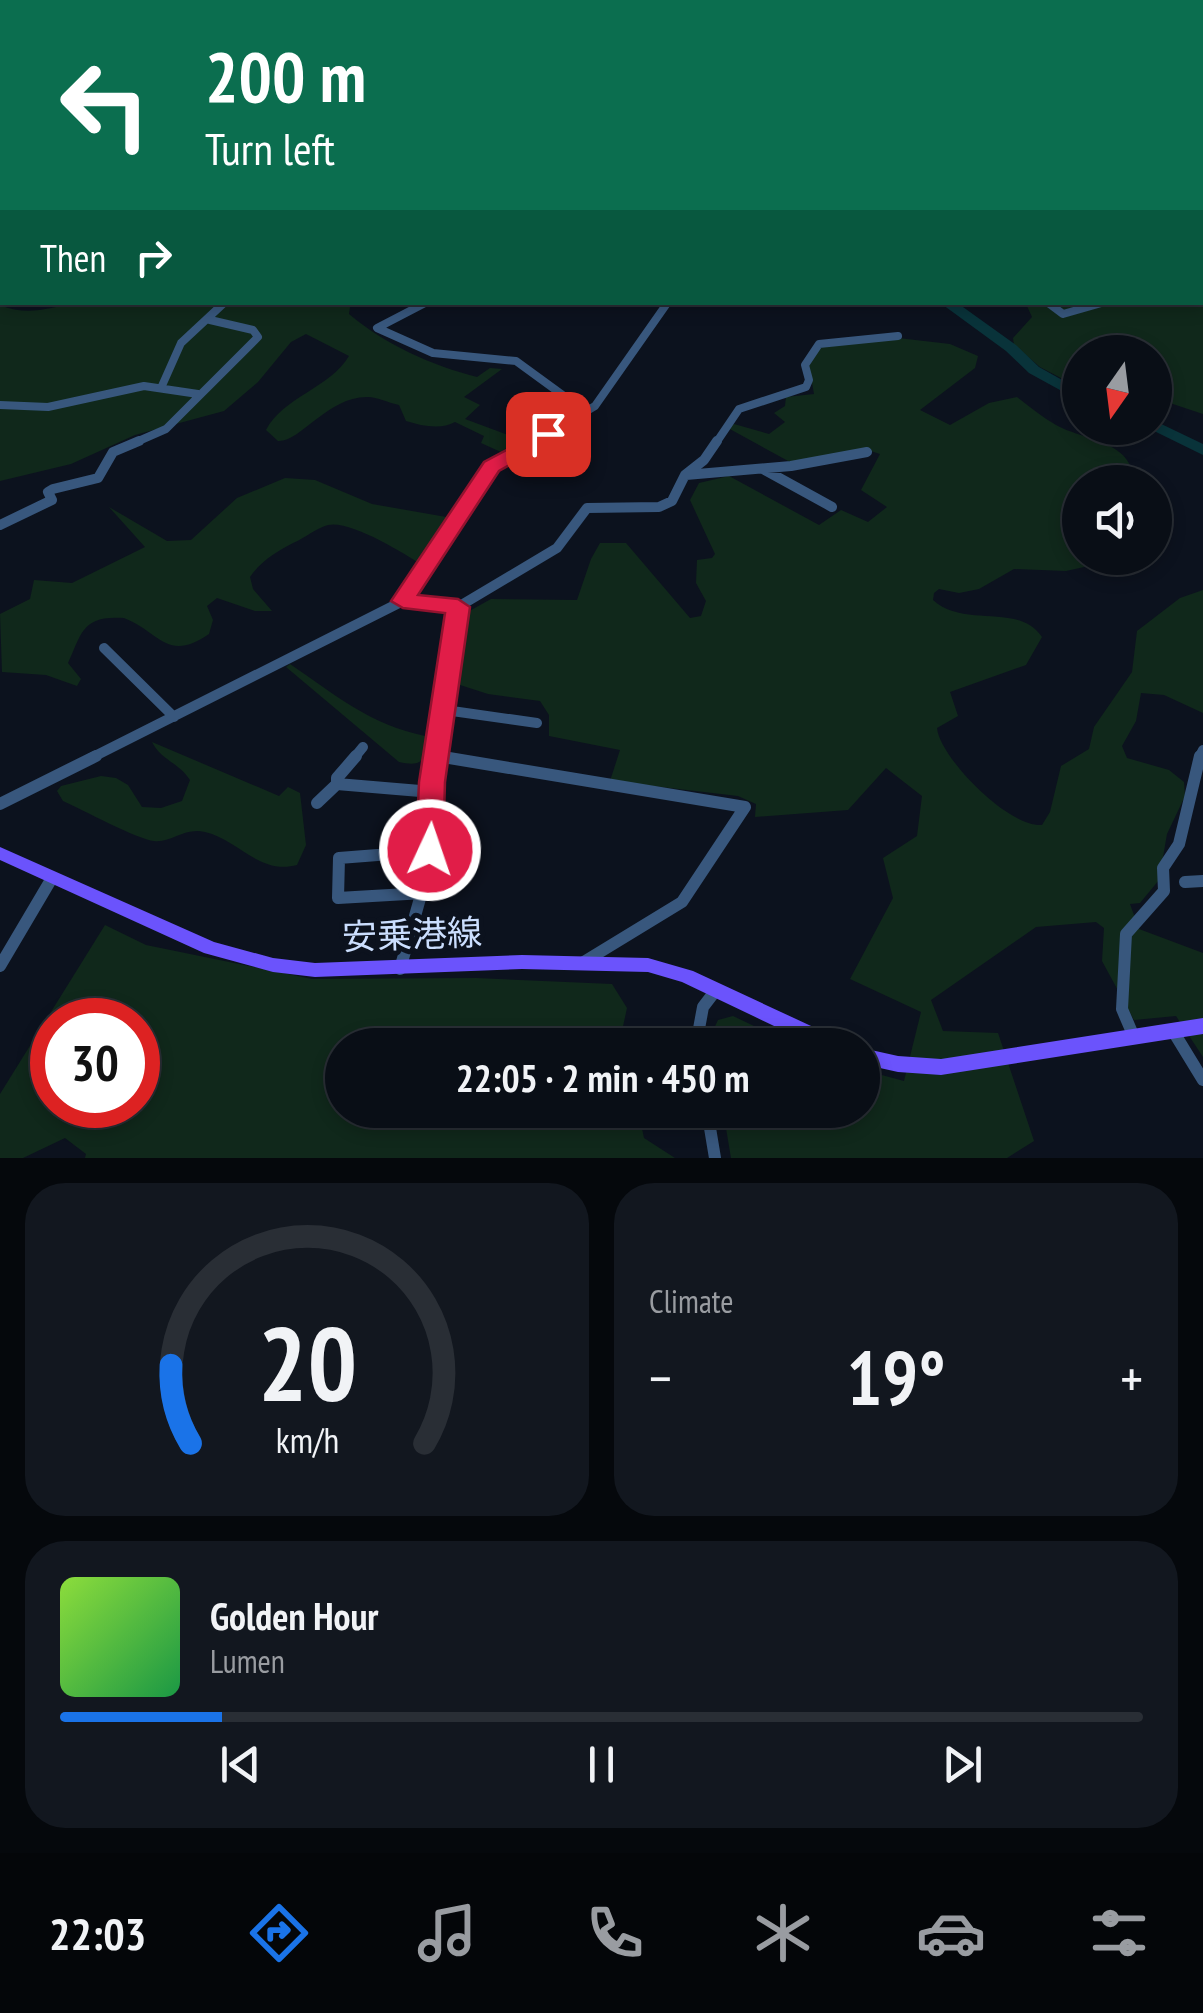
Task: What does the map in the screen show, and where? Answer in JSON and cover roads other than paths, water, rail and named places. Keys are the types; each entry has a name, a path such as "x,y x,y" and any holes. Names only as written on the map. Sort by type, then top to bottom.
{"main road":[{"name":"安乗港線","path":"0,853 210,948 273,965 314,970 522,962 648,965 687,976 796,1028"},
{"path":"880,1060 941,1066 1203,1026"}],"street":[{"path":"161,388 174,352 222,305"},
{"path":"421,305 377,328 433,353 516,361 564,396 565,404 559,412 526,438 518,450"},
{"path":"0,804 403,601 486,474 518,450 595,406 666,305"},
{"path":"1051,305 1064,314 1095,305"},
{"path":"0,525 45,506 52,500 48,492 52,489 98,478 113,452 158,435 259,333 210,320"},
{"path":"403,601 458,607 557,548 587,508 660,506 672,502 685,475 704,460 739,408 806,387 806,365 819,344 898,336"},
{"path":"0,404 48,407 130,387 198,394"},
{"path":"685,475 868,452"},
{"path":"762,468 832,507"},
{"path":"400,969 424,894 432,792 458,607"},
{"path":"104,648 174,717"},
{"path":"444,710 537,723"},
{"path":"317,804 337,784 337,778 363,747"},
{"path":"1134,1037 1122,1008 1126,934 1164,891 1163,868 1179,844 1203,750"},
{"path":"437,756 733,802 745,808 682,902 581,964"},
{"path":"337,784 432,792"},
{"path":"424,894 338,898 339,858 430,850"},
{"path":"0,966 52,878"},
{"path":"1185,882 1203,881"},
{"path":"699,1028 703,1006 716,990"},
{"path":"1173,1031 1203,1080"},
{"path":"710,1128 716,1158"}],"waterway":[{"path":"950,305 1011,348 1034,370 1062,386"},
{"path":"1172,434 1203,450"}]}
